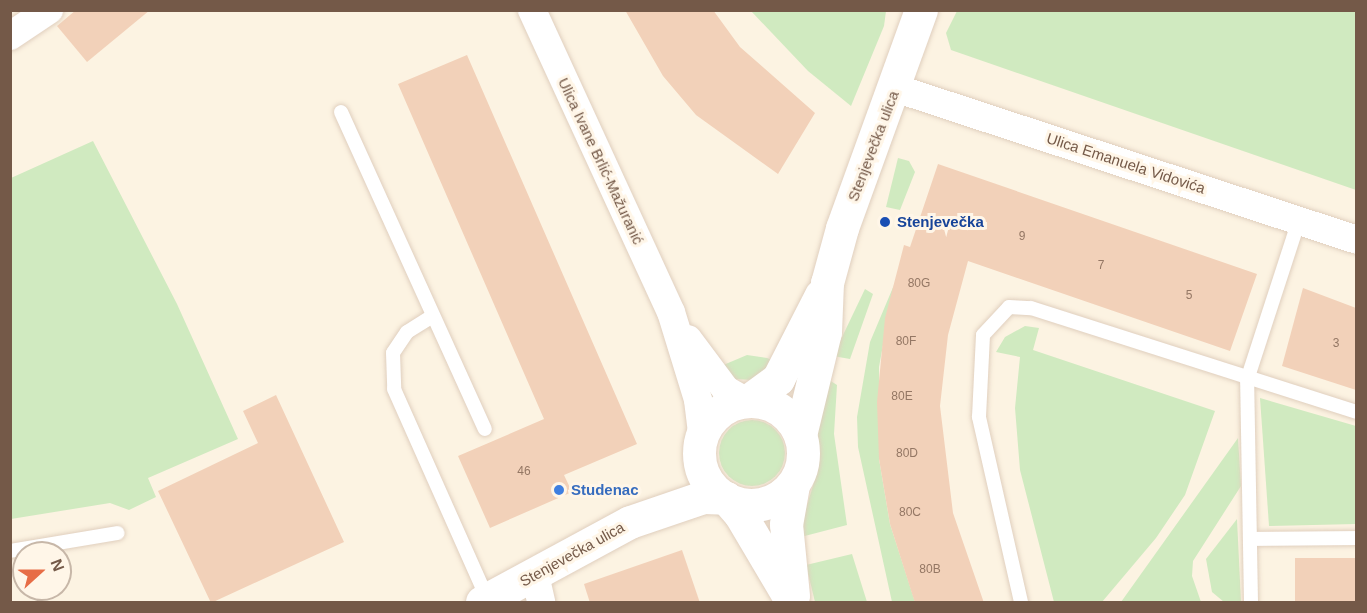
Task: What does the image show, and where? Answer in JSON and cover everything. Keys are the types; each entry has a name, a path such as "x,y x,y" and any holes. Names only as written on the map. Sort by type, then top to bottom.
{"street":[{"path":"10,36 49,10"},
{"name":"Ulica Ivane Brlić-Mažuranić","path":"532,10 671,312 702,362 726,390 748,401"},
{"name":"Stenjevečka ulica","path":"748,401 778,379 827,283 842,228 895,88 921,10"},
{"name":"Ulica Emanuela Vidovića","path":"895,88 1356,240"},
{"name":"Stenjevečka ulica","path":"800,435 825,332 827,283"},
{"name":"Ulica Ivane Brlić-Mažuranić","path":"671,312 698,400 700,442"},
{"path":"748,401 778,408 800,435 804,452 793,485 786,524 793,603 740,514 706,480 700,442 721,410 748,401"},
{"name":"Stenjevečka ulica","path":"485,601 538,589 630,522 680,479 700,442"},
{"path":"726,498 748,505 765,503 793,485"},
{"name":"Stenjevečka ulica","path":"630,522 703,496 726,498"}],"lane":[{"path":"341,112 431,317 485,429"},
{"path":"1251,603 1247,380 1299,220"},
{"path":"1021,603 979,417 983,335 996,315 1009,307 1031,308 1247,380 1356,412"},
{"path":"431,317 407,332 393,353 394,388 485,601"},
{"path":"10,551 117,533"},
{"path":"1250,540 1356,538"}],"green space":[{"path":"751,11 886,11 884,26 851,106 808,71"},
{"path":"957,11 1356,11 1356,190 951,50 946,33"},
{"path":"93,141 177,304 238,439 148,478 156,497 129,510 110,503 11,519 11,178"},
{"path":"898,158 909,161 915,172 900,210 886,207"},
{"path":"894,285 879,367 879,459 890,524 915,602 892,602 858,447 857,417 870,342"},
{"path":"865,289 873,294 850,359 833,356"},
{"path":"1025,326 1039,328 1033,350 1215,411 1185,495 1156,538 1102,602 1054,602 1020,470 1015,408 1020,357 996,352 1005,337"},
{"path":"747,355 778,362 752,380 735,379 721,366"},
{"path":"826,378 837,385 834,434 847,525 797,538 819,466 815,428"},
{"path":"1260,398 1356,426 1356,524 1269,526"},
{"path":"752,420 764,423 775,430 782,441 785,453 782,465 775,476 764,483 752,486 740,483 729,476 722,465 719,453 722,441 729,430 740,423"},
{"path":"1238,438 1241,486 1193,561 1192,576 1201,602 1121,602"},
{"path":"1237,519 1241,602 1224,602 1212,592 1206,559"},
{"path":"852,554 867,602 815,602 806,565"}],"building":[{"path":"76,10 150,10 87,62 57,26"},
{"path":"625,10 713,10 740,47 815,113 778,174 696,115 663,76"},
{"path":"467,55 637,444 564,475 572,492 490,528 458,456 544,419 398,84"},
{"path":"938,164 1257,274 1230,351 968,261 948,335 940,406 953,513 984,603 915,603 890,524 879,459 877,402 885,318 904,245 910,247"},
{"path":"1303,288 1356,308 1356,390 1282,366"},
{"path":"276,395 344,542 211,603 158,491 258,443 243,411"},
{"path":"682,550 700,603 590,603 584,584"},
{"path":"1295,558 1356,558 1356,602 1295,602"}],"place":[{"name":"Stenjevečka","path":"885,222"},
{"name":"Studenac","path":"559,490"}]}
